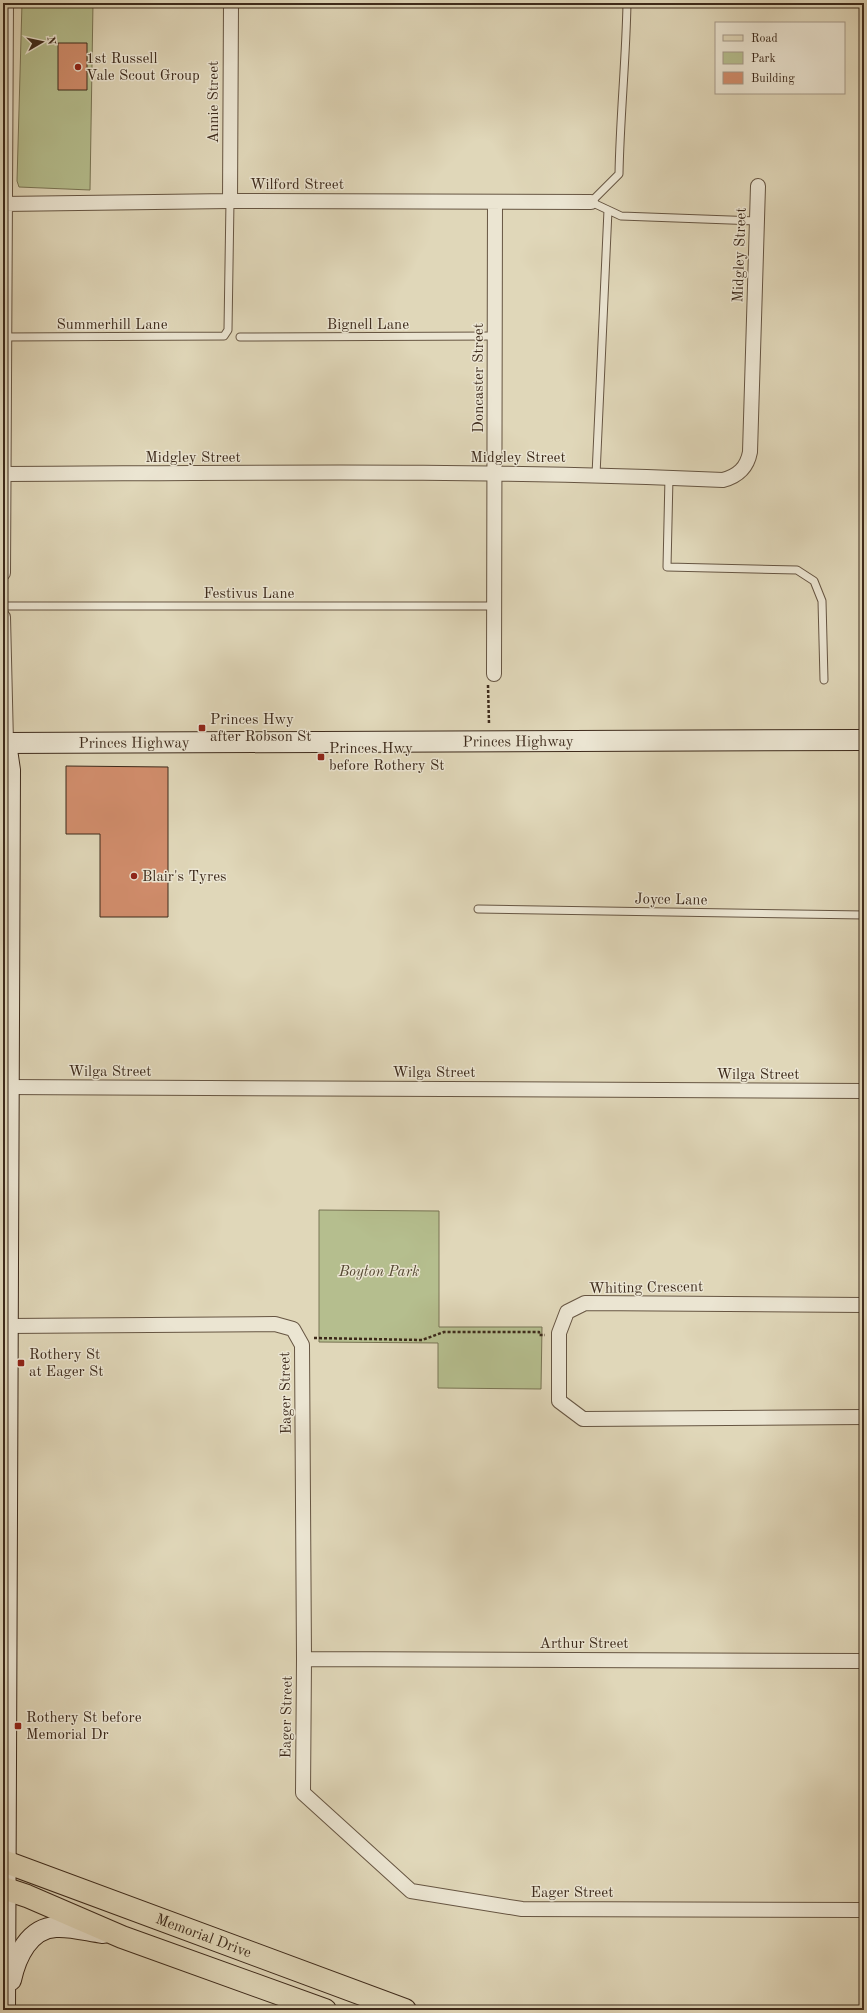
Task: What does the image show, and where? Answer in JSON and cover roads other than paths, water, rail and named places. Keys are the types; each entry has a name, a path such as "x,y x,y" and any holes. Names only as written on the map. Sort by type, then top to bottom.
{"main road":[{"name":"Princes Highway","path":"5,743 864,740"},
{"path":"5,743 10,770 5,1087 7,1326 4,1564 5,2009"},
{"name":"Memorial Drive","path":"4,1862 405,2010"},
{"name":"Memorial Drive","path":"4,1889 27,1896 122,1937 325,2010"},
{"path":"5,2009 19,1953 36,1934 48,1928 62,1927 122,1937"}],"street":[{"path":"3,573 3,204 6,3"},
{"name":"Annie Street","path":"230,201 231,3"},
{"name":"Midgley Street","path":"3,474 596,474 723,480 740,473 749,462 758,186"},
{"name":"Wilford Street","path":"3,204 230,201 495,203 592,202"},
{"name":"Doncaster Street","path":"491,676 494,606 495,203"},
{"path":"3,617 5,743"},
{"name":"Wilga Street","path":"5,1087 864,1091"},
{"name":"Whiting Crescent","path":"864,1305 585,1303 567,1312 559,1335 559,1401 583,1419 864,1417"},
{"name":"Eager Street","path":"7,1326 275,1324 293,1329 302,1345 304,1659 303,1793 411,1891 522,1909 864,1910"},
{"name":"Arthur Street","path":"304,1659 864,1661"}],"lane":[{"path":"627,3 624,90 620,115 619,174 592,202 621,216 757,221"},
{"name":"Summerhill Lane","path":"3,338 221,337 226,334 228,330 230,201"},
{"path":"596,474 608,210"},
{"name":"Bignell Lane","path":"240,338 495,336"},
{"path":"669,478 667,567 797,570 814,581 822,601 824,680"},
{"name":"Festivus Lane","path":"3,606 494,606"},
{"name":"Joyce Lane","path":"478,909 864,915"}],"place":[{"name":"1st Russell Vale Scout Group","path":"78,67"},
{"name":"Princes Hwy after Robson St","path":"202,728"},
{"name":"Princes Hwy before Rothery St","path":"321,757"},
{"name":"Blair's Tyres","path":"134,876"},
{"name":"Rothery St at Eager St","path":"21,1363"},
{"name":"Rothery St before Memorial Dr","path":"18,1726"}],"park label":[{"name":"Boyton Park","path":"379,1271"}]}
